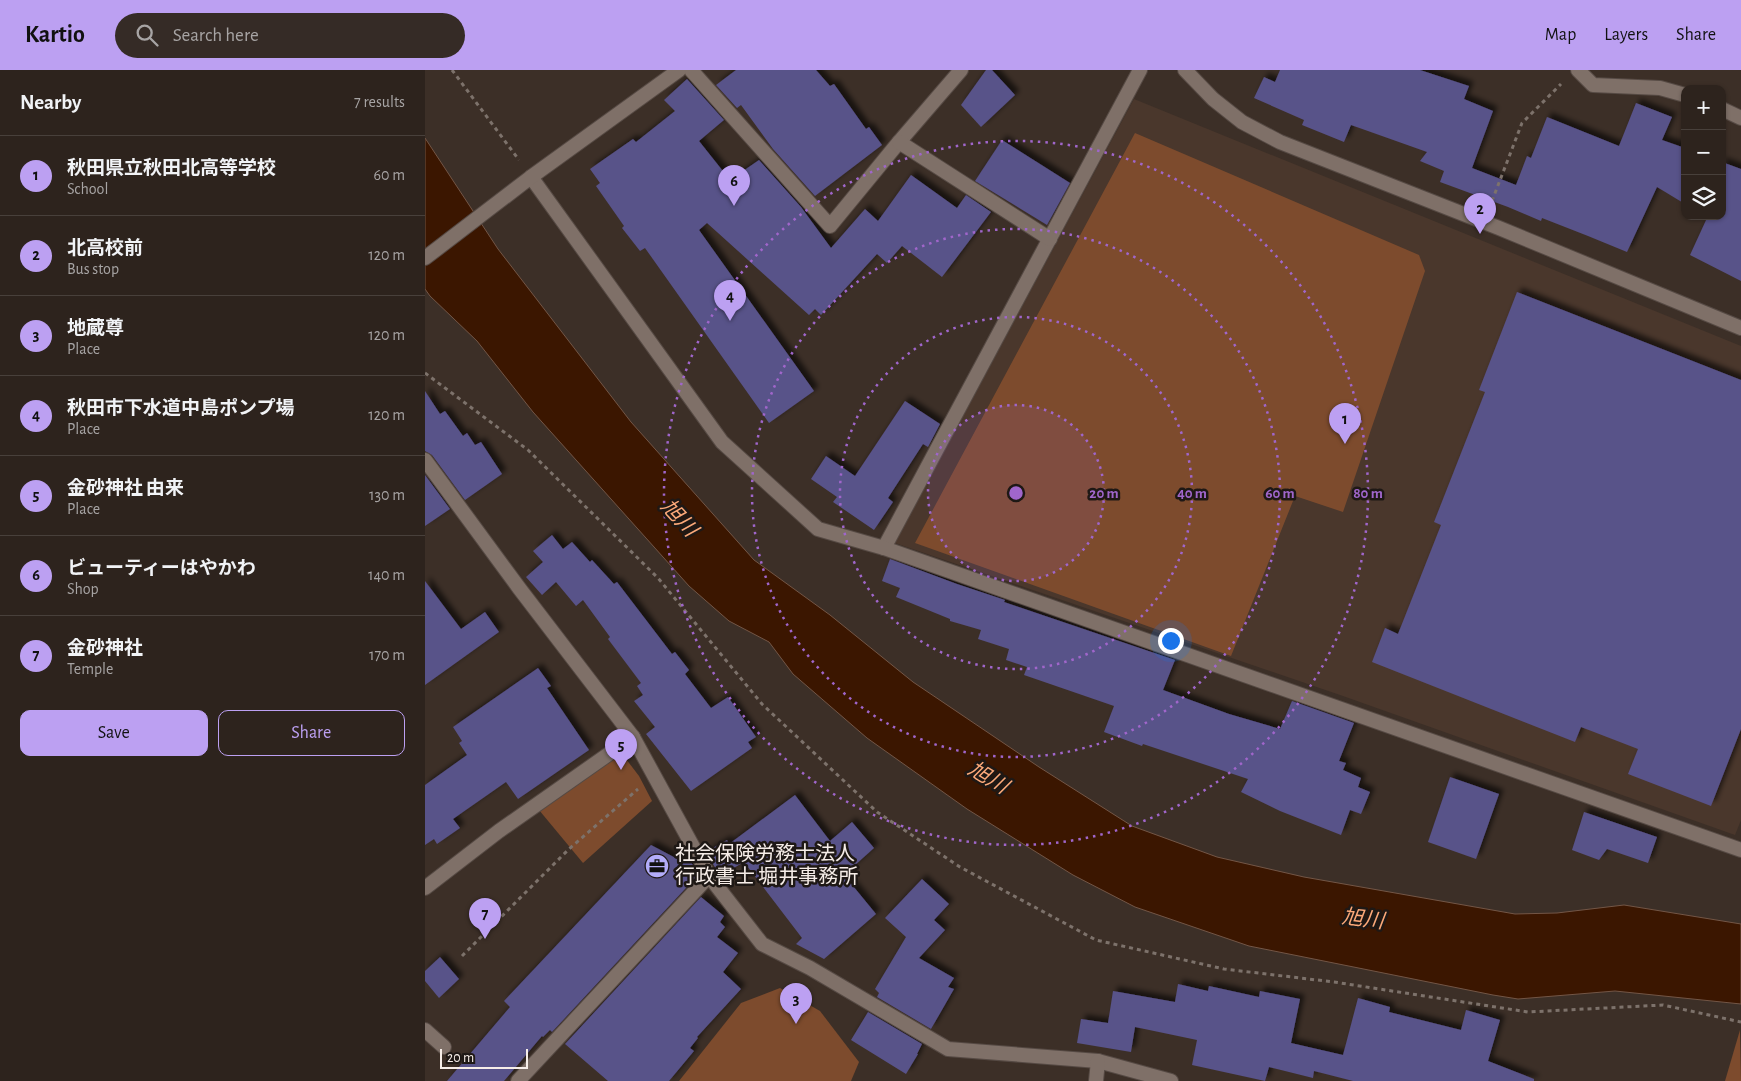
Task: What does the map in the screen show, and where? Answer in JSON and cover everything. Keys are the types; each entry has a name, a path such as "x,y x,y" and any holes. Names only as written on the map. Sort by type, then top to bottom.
{"street":[{"path":"425,258 531,177 679,70"},
{"path":"691,70 830,226 961,70"},
{"path":"884,548 1140,70"},
{"path":"1185,70 1213,99 1242,122 1273,138 1741,328"},
{"path":"1578,70 1593,85 1660,88 1681,94"},
{"path":"1726,111 1741,118"},
{"path":"899,142 1049,239"},
{"path":"531,177 722,442 818,529 884,548 1740,848"},
{"path":"425,460 519,588 633,737 709,876 762,944 810,968 948,1049 1098,1061 1171,1081"},
{"path":"425,888 499,831 633,737"},
{"path":"518,1081 709,876"},
{"path":"425,1030 444,1048"},
{"path":"1096,1081 1098,1061"}],"path":[{"path":"452,70 531,177"},
{"path":"1484,223 1522,123 1563,83"},
{"path":"425,373 528,450 658,578 762,704 877,812 960,867 1096,940 1224,969 1334,982 1528,1012 1663,1005 1741,1022"},
{"path":"462,956 569,849 654,776"}],"shaded area":[{"path":"1134,99 1741,346 1741,820 1735,835 1343,696 895,543"},
{"path":"1135,133 1419,255 1425,271 1343,512 1295,496 1231,656 915,543"},
{"path":"615,756 626,759 639,776 652,801 583,863 539,810"},
{"path":"780,988 820,1011 859,1062 851,1081 679,1081 741,1003"},
{"path":"1740,1030 1741,1081 1725,1081"}],"water":[{"name":"旭川","path":"425,138 498,249 631,422 754,560 830,615 913,682 1039,767 1132,826 1217,857 1304,877 1515,914 1557,913 1624,905 1741,924 1741,1004 1615,991 1518,999 1249,946 1135,907 1073,875 967,809 867,738 793,674 769,642 729,621 689,586 533,412 477,341 430,296 425,289"}],"building":[{"path":"736,70 816,70 830,86 834,84 866,129 869,127 882,145 815,196 773,149 741,105 737,108 716,85"},
{"path":"986,70 992,70 1015,95 981,127 961,105"},
{"path":"1280,70 1420,70 1469,86 1464,99 1493,111 1472,168 1516,185 1527,156 1531,158 1547,117 1619,146 1636,103 1672,117 1662,140 1681,147 1681,202 1657,187 1627,252 1542,218 1541,221 1440,182 1444,171 1420,161 1427,152 1351,125 1344,142 1302,125 1304,120 1254,98 1264,77 1275,82"},
{"path":"687,79 724,120 699,141 730,180 759,160 801,207 831,248 865,209 878,221 911,175 957,208 966,195 991,212 942,277 902,246 887,263 877,254 821,315 815,309 809,315 707,223 699,230 814,391 769,423 645,248 640,251 622,228 624,226 596,186 600,183 590,169 633,139 636,142 675,111 664,100"},
{"path":"1002,140 1070,183 1047,225 975,181"},
{"path":"1726,163 1741,169 1741,281 1690,255 1706,220 1726,220"},
{"path":"1517,292 1741,380 1741,729 1711,806 1628,774 1638,749 1581,727 1575,742 1372,662 1385,628 1398,634 1441,525 1434,522 1485,392 1479,390"},
{"path":"425,391 440,414 445,411 463,436 467,433 475,445 481,442 502,474 465,500 432,455 425,451"},
{"path":"905,401 940,424 928,447 923,444 888,498 893,502 874,530 833,502 837,497 811,479 826,456 855,476"},
{"path":"425,475 450,509 425,526"},
{"path":"552,535 563,549 572,542 614,584 617,582 672,654 675,652 689,670 685,674 711,708 728,697 756,737 748,742 752,748 691,791 646,734 655,727 634,701 643,695 637,686 641,683 608,639 610,637 583,600 576,606 556,582 542,595 526,577 543,562 533,551"},
{"path":"890,559 1005,600 1004,602 1175,660 1163,690 1229,714 1280,729 1292,701 1354,723 1339,761 1346,763 1343,770 1361,778 1358,787 1370,792 1361,814 1350,810 1341,835 1280,811 1241,792 1248,779 1143,744 1142,746 1104,732 1114,706 1024,675 1027,667 1006,660 1009,649 978,639 981,630 950,621 950,619 896,597 900,588 882,581"},
{"path":"425,581 461,629 485,612 499,632 425,685"},
{"path":"538,668 551,686 547,688 589,750 518,799 506,782 453,819 460,828 437,844 434,839 425,845 425,785 467,755 459,743 462,741 453,727"},
{"path":"1450,777 1499,794 1476,859 1428,842"},
{"path":"795,795 830,841 852,822 874,848 844,875 876,914 824,959 796,944 802,938 744,862 720,876 706,852 727,840 729,844"},
{"path":"1584,812 1657,837 1648,863 1607,849 1599,860 1572,850"},
{"path":"651,845 685,863 690,860 698,875 552,1032 550,1030 542,1036 504,1081 447,1081 510,1007 504,1001"},
{"path":"922,879 949,904 934,920 945,930 919,958 954,978 948,987 954,989 931,1029 877,997 879,993 875,989 906,937 885,918"},
{"path":"701,897 724,916 720,922 725,927 717,937 738,953 723,972 741,989 697,1037 690,1048 694,1051 669,1081 608,1081 565,1044"},
{"path":"440,957 459,979 439,998 425,981 425,971"},
{"path":"1178,984 1208,991 1209,986 1259,997 1260,991 1300,999 1291,1043 1343,1055 1358,998 1390,1007 1389,1012 1461,1030 1466,1010 1500,1020 1488,1061 1534,1079 1534,1081 1353,1081 1314,1071 1313,1078 1269,1067 1265,1081 1192,1065 1197,1040 1135,1027 1131,1052 1077,1043 1081,1019 1108,1023 1113,991 1175,1002"},
{"path":"868,1012 922,1044 906,1074 851,1040"}],"place":[{"name":"ビューティーはやかわ","path":"734,206"},
{"name":"北高校前","path":"1480,234"},
{"name":"秋田市下水道中島ポンプ場","path":"730,321"},
{"name":"秋田県立秋田北高等学校","path":"1345,444"},
{"name":"金砂神社 由来","path":"621,770"},
{"name":"社会保険労務士法人 行政書士 堀井事務所","path":"657,866"},
{"name":"金砂神社","path":"485,939"},
{"name":"地蔵尊","path":"796,1024"}]}
